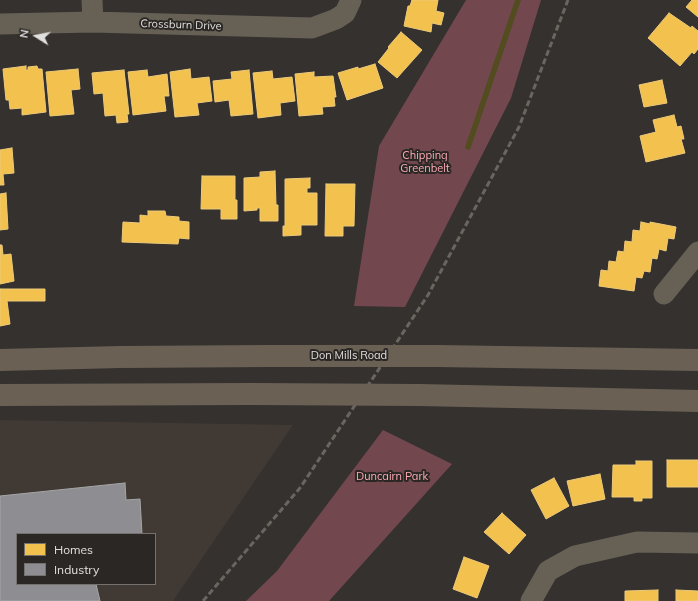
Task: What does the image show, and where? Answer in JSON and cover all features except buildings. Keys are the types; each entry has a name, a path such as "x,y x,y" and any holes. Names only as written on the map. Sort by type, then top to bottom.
{"main road":[{"name":"Don Mills Road","path":"0,360 120,357 437,356 698,360"},
{"path":"0,395 252,394 698,401"}],"street":[{"path":"92,0 94,22"},
{"name":"Crossburn Drive","path":"0,24 94,22 312,28 336,19 345,13 351,0"},
{"path":"664,294 698,252"},
{"path":"531,601 548,571 575,556 637,542 698,543"}],"shaded area":[{"path":"0,420 293,425 173,601 0,601"}],"green space":[{"name":"Chipping Greenbelt","path":"466,0 541,0 511,98 405,307 354,306 379,146"},
{"name":"Duncairn Park","path":"383,430 452,464 329,601 246,601 277,571"}],"waterway":[{"path":"468,147 518,0"}],"railway":[{"path":"203,601 300,488 428,295 519,127 568,0"}]}
